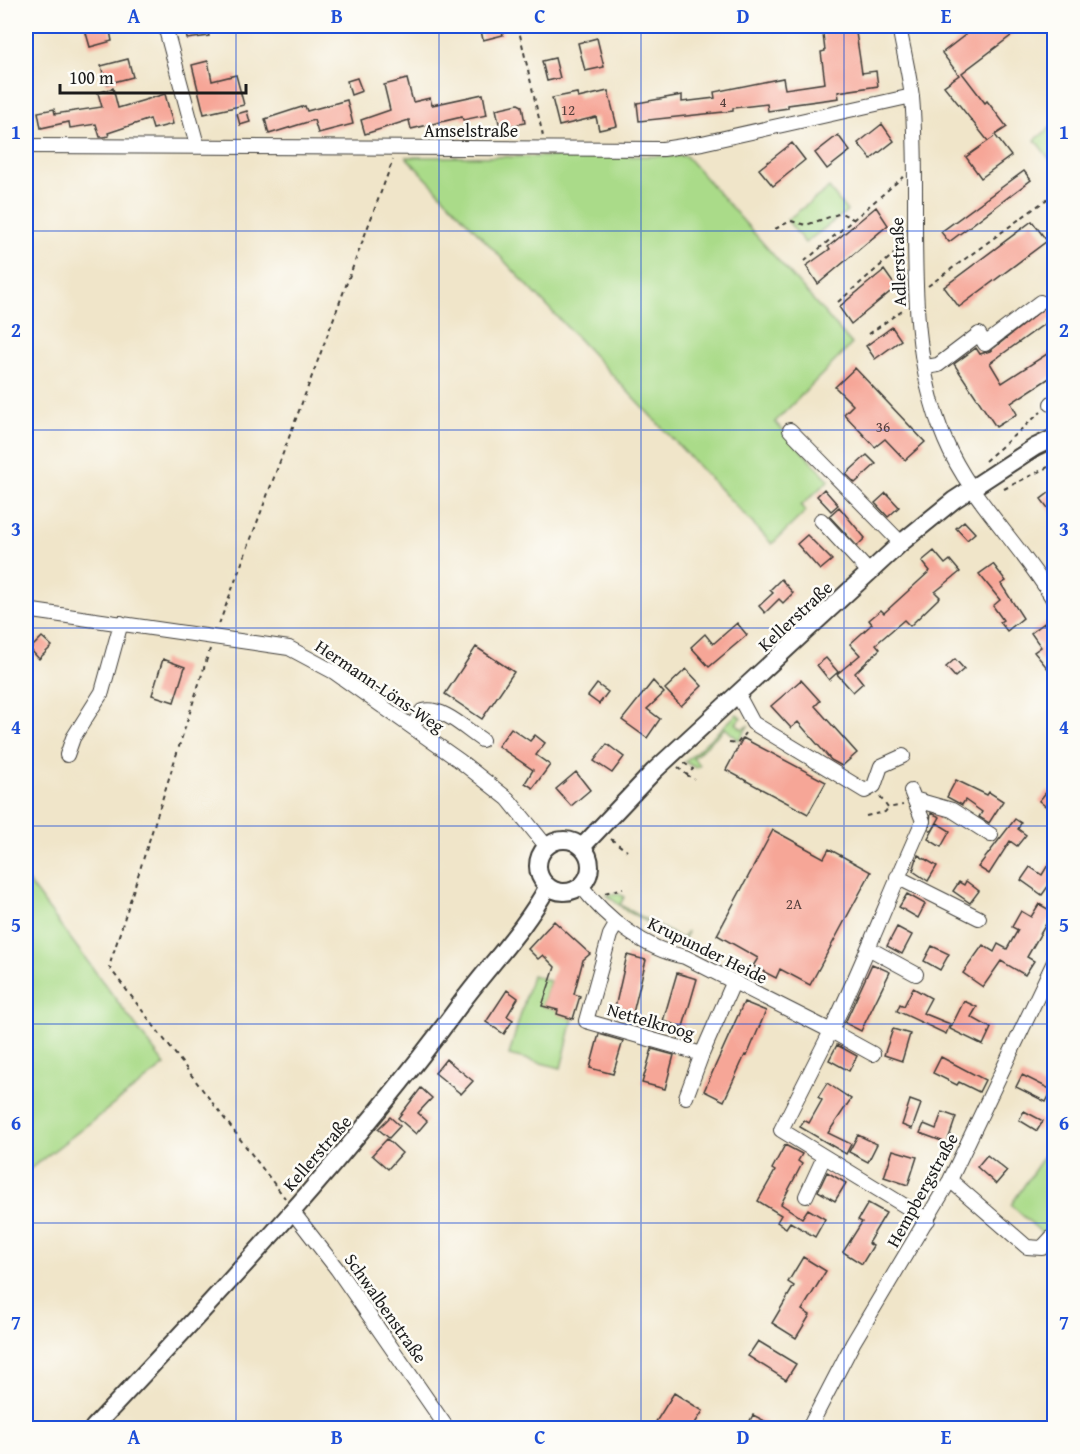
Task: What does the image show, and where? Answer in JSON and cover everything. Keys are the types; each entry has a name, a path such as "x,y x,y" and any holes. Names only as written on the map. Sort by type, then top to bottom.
{"main road":[{"name":"Kellerstraße","path":"582,846 654,771 901,543 973,487 1035,447 1054,438"},
{"path":"564,840 582,846 589,859 589,873 582,886 565,892 548,886 542,879 539,862 547,847 564,840"},
{"name":"Kellerstraße","path":"93,1428 292,1211 386,1103 460,1004 506,949 548,886"}],"street":[{"path":"165,26 197,146"},
{"name":"Adlerstraße","path":"899,26 912,96 916,294 926,367 945,440 973,487 1012,542 1033,565 1054,601"},
{"name":"Amselstraße","path":"26,146 680,148 912,96"},
{"path":"926,367 938,365 979,334 985,344 1040,302"},
{"path":"790,430 901,543"},
{"path":"821,520 870,573"},
{"name":"Hermann-Löns-Weg","path":"26,610 289,648 334,672 508,799 547,847"},
{"path":"67,755 72,738 102,692 121,623"},
{"path":"738,695 753,723 848,783 865,791 874,786 881,766 903,756"},
{"path":"412,727 422,711 431,709 440,711 482,740"},
{"path":"914,796 952,810 991,835"},
{"path":"914,796 923,821 897,877 870,949 781,1130 928,1220"},
{"path":"897,877 979,918"},
{"name":"Krupunder Heide","path":"582,886 603,912 617,923 670,954 685,957 734,981 873,1054"},
{"name":"Nettelkroog","path":"617,923 610,935 586,1021 702,1054"},
{"path":"870,949 916,974"},
{"name":"Hempbergstraße","path":"809,1428 853,1343 950,1180 1054,962"},
{"name":"Nettelkroog","path":"686,1097 734,981"},
{"path":"806,1196 824,1157"},
{"path":"950,1180 1027,1246 1042,1248 1053,1240"},
{"name":"Schwalbenstraße","path":"292,1211 337,1269 447,1428"}],"path":[{"path":"518,26 545,148"},
{"path":"292,1211 290,1203 109,967 214,637 398,148"},
{"path":"805,261 905,176"},
{"path":"926,287 1054,194"},
{"path":"775,229 791,221 806,225 841,213 853,219"},
{"path":"838,302 907,243"},
{"path":"869,334 910,304"},
{"path":"985,462 1053,402"},
{"path":"1004,489 1054,464"},
{"path":"729,743 737,744 753,723"},
{"path":"681,761 693,769 687,775"},
{"path":"676,766 694,779"},
{"path":"874,786 888,808"},
{"path":"867,816 885,812 888,808 914,796"},
{"path":"611,838 627,851"},
{"path":"602,894 623,888"}],"green space":[{"path":"1054,125 1054,165 1035,140"},
{"path":"686,156 852,344 775,422 829,480 801,506 806,511 772,544 406,157"},
{"path":"829,188 847,211 805,243 787,220"},
{"path":"737,714 741,718 736,723 742,729 748,726 739,740 725,728 693,758 700,765 696,768 685,762"},
{"path":"26,879 165,1065 26,1172"},
{"path":"618,893 624,897 620,905 682,939 687,931 684,942 625,910 607,895"},
{"path":"532,975 550,981 542,1006 558,1010 558,1014 573,1019 561,1068 509,1055"},
{"path":"1054,1146 1054,1244 1011,1205 1046,1153"},
{"path":"26,1265 35,1284 26,1295"}],"building":[{"path":"84,26 109,26 112,41 90,47"},
{"path":"185,26 207,26 209,36 187,39"},
{"path":"480,26 501,26 503,35 483,40"},
{"path":"822,26 855,26 862,73 876,71 878,86 838,92 839,98 788,105 788,108 768,111 767,104 733,108 733,111 639,121 637,103 682,95 682,102 715,98 714,92 783,78 785,89 825,83 821,52 825,51"},
{"path":"964,26 1024,26 962,73 1007,127 995,135 1011,156 981,178 966,157 994,137 988,141 944,86 959,75 942,53 969,32"},
{"path":"597,38 604,67 585,71 578,43"},
{"path":"555,58 560,78 547,81 542,61"},
{"path":"128,59 133,77 106,84 101,66"},
{"path":"208,61 212,81 236,75 244,105 204,114 192,65"},
{"path":"357,78 362,91 351,95 347,81"},
{"path":"407,79 413,102 430,98 432,105 483,94 487,115 463,120 462,117 411,129 409,120 365,134 361,120 390,110 384,85"},
{"path":"113,88 118,108 165,94 173,124 153,129 150,119 108,133 109,136 104,137 100,137 96,124 70,128 69,122 41,128 38,112 54,109 55,114 102,107 98,93"},
{"path":"608,91 617,126 599,130 596,117 559,126 552,98 577,93 578,98"},
{"path":"347,100 353,124 318,133 314,120 269,134 265,119 305,106 307,111"},
{"path":"518,104 522,106 525,123 500,128 496,109"},
{"path":"247,111 250,122 240,125 237,114"},
{"path":"882,124 894,141 871,159 858,143"},
{"path":"838,135 850,151 827,169 815,153"},
{"path":"792,143 805,160 773,186 759,169"},
{"path":"1024,171 1031,180 949,242 941,232"},
{"path":"876,207 888,225 818,284 806,266 830,249 828,247"},
{"path":"1032,221 1047,241 959,307 944,287"},
{"path":"884,270 896,287 851,324 839,307"},
{"path":"1048,305 1054,317 990,363 1002,383 1050,352 1054,358 1054,375 1011,403 1017,414 996,427 954,364 976,348 980,354 990,351"},
{"path":"892,327 901,340 875,359 866,346"},
{"path":"855,368 925,442 905,460 885,439 875,447 844,414 853,405 835,387"},
{"path":"867,455 876,464 855,483 846,474"},
{"path":"824,489 838,505 831,511 817,496"},
{"path":"1054,489 1054,516 1041,499"},
{"path":"886,493 899,507 888,517 875,503"},
{"path":"839,507 865,538 857,546 829,516"},
{"path":"964,521 975,533 967,540 956,528"},
{"path":"807,535 832,560 820,570 797,544"},
{"path":"934,551 945,564 950,560 960,572 935,592 940,597 910,626 904,620 876,644 880,649 855,673 863,683 853,692 837,674 860,655 850,644 872,624 869,620 881,610 884,613 930,571 922,561"},
{"path":"993,564 1006,581 1001,584 1023,618 1007,631 1000,622 1003,620 993,606 1000,600 979,574"},
{"path":"781,579 793,593 783,603 779,599 765,613 759,606 773,593 770,590"},
{"path":"1047,621 1054,631 1054,676 1034,652 1041,647 1031,633"},
{"path":"737,623 747,635 709,667 691,647 705,634 713,644"},
{"path":"42,637 52,646 39,659 30,649"},
{"path":"476,647 514,672 482,719 445,694"},
{"path":"826,658 838,672 829,680 817,665"},
{"path":"163,659 185,667 174,702 152,695"},
{"path":"955,659 964,669 955,677 946,667"},
{"path":"686,669 702,686 681,706 665,689"},
{"path":"801,680 820,701 815,706 857,753 842,766 831,760 798,722 791,728 771,706"},
{"path":"653,681 664,693 647,709 660,719 647,738 622,720"},
{"path":"597,684 608,692 599,704 588,696"},
{"path":"511,728 530,741 535,735 545,743 536,755 550,765 533,788 525,783 533,770 498,746"},
{"path":"743,738 826,782 808,814 726,770"},
{"path":"607,744 624,757 612,773 594,761"},
{"path":"576,772 590,790 571,806 556,789"},
{"path":"956,780 987,795 989,792 1003,801 989,823 979,817 982,812 965,800 962,805 947,797"},
{"path":"1048,790 1054,796 1054,813 1039,801"},
{"path":"931,813 940,817 932,831 929,829"},
{"path":"1015,819 1021,823 1018,829 1026,835 1017,846 1010,841 989,874 978,867"},
{"path":"937,823 950,831 941,847 928,839"},
{"path":"773,830 824,858 829,849 871,872 810,985 780,969 776,978 753,966 758,958 717,935"},
{"path":"918,855 937,866 928,881 913,871"},
{"path":"1054,855 1054,878 1042,895 1021,880 1030,867 1042,875"},
{"path":"966,881 979,891 970,903 953,891 959,882 964,885"},
{"path":"907,894 925,904 918,918 899,907"},
{"path":"1039,904 1053,912 1027,957 1034,961 1025,975 1001,961 983,987 963,973 983,945 994,952 998,944 1007,949 1018,930 1012,927 1021,911 1031,917"},
{"path":"554,921 590,954 583,960 574,994 580,996 573,1019 557,1014 558,1010 542,1006 555,967 543,955 538,959 528,949"},
{"path":"897,927 912,935 902,954 887,946"},
{"path":"932,946 949,954 940,970 924,961"},
{"path":"627,955 646,960 633,1013 615,1008"},
{"path":"872,964 890,972 861,1031 845,1023"},
{"path":"677,973 697,979 683,1027 663,1021"},
{"path":"913,988 931,998 923,1013 950,1024 946,1034 897,1011 900,1004 904,1006"},
{"path":"507,990 518,998 507,1016 513,1020 504,1034 486,1022"},
{"path":"964,1001 977,1007 971,1017 991,1028 983,1045 950,1029"},
{"path":"744,1002 766,1011 747,1056 745,1055 724,1101 704,1091"},
{"path":"893,1029 910,1034 902,1061 884,1055"},
{"path":"599,1034 623,1041 613,1074 590,1068"},
{"path":"837,1045 857,1056 849,1071 829,1060"},
{"path":"652,1049 674,1055 665,1089 642,1083"},
{"path":"941,1057 985,1080 979,1092 959,1082 957,1085 933,1073"},
{"path":"446,1059 473,1081 461,1094 435,1073"},
{"path":"1022,1075 1052,1090 1046,1102 1016,1087"},
{"path":"827,1083 851,1099 828,1133 851,1144 846,1154 800,1127 804,1120 809,1123 822,1100 818,1097"},
{"path":"421,1088 432,1098 418,1113 427,1121 416,1134 398,1118"},
{"path":"910,1100 921,1104 912,1129 902,1125"},
{"path":"1024,1111 1043,1121 1037,1131 1019,1120"},
{"path":"942,1112 956,1117 947,1143 920,1133 924,1124 936,1129"},
{"path":"390,1117 400,1126 389,1138 378,1129"},
{"path":"858,1135 877,1144 868,1162 849,1152"},
{"path":"387,1139 402,1153 388,1169 372,1155"},
{"path":"785,1145 802,1154 798,1161 802,1164 781,1204 802,1218 808,1209 825,1219 815,1237 790,1222 786,1228 777,1222 781,1215 758,1201 775,1171 772,1169"},
{"path":"893,1150 917,1157 908,1185 884,1177"},
{"path":"987,1155 1007,1171 996,1184 977,1167"},
{"path":"827,1172 846,1183 835,1201 818,1191"},
{"path":"868,1203 886,1213 868,1243 873,1246 862,1264 843,1252 862,1222 858,1220"},
{"path":"803,1257 826,1271 802,1310 810,1315 796,1338 772,1323 794,1286 788,1282"},
{"path":"758,1341 796,1364 786,1380 748,1356"},
{"path":"674,1393 703,1411 692,1428 652,1428"},
{"path":"753,1415 767,1422 764,1428 746,1428"}]}
